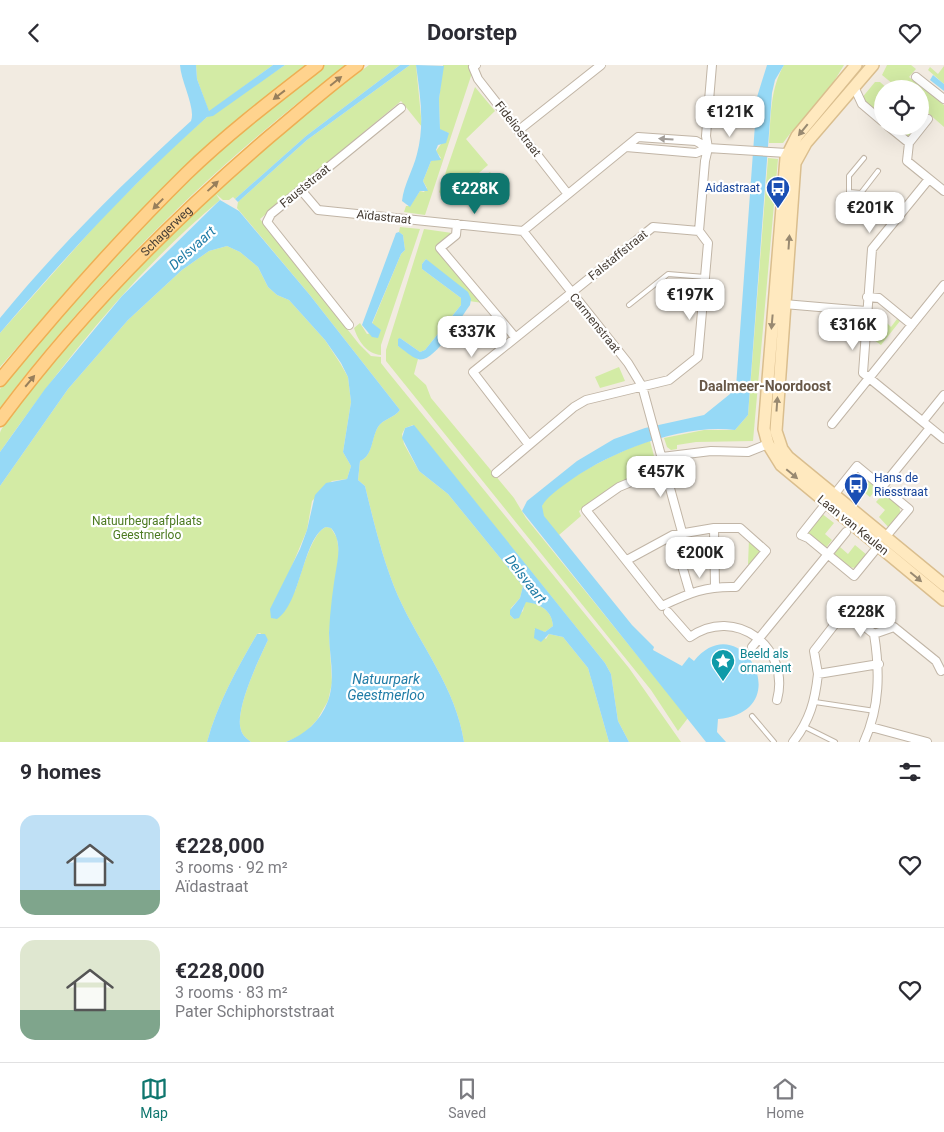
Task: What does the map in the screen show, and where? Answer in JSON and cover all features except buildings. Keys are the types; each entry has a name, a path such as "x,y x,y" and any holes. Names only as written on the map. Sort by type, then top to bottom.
{"main road":[{"name":"Schagerweg","path":"0,379 66,299 187,173 317,65"},
{"name":"Schagerweg","path":"0,420 88,311 130,267 216,183 357,65"}],"street":[{"name":"Fideliostraat","path":"476,65 473,67 478,79 567,193"},
{"path":"519,130 601,65"},
{"path":"496,473 574,407 586,400 669,380 698,357 708,243 700,231 704,161 708,148 706,136 711,65"},
{"name":"Laan van Keulen","path":"856,65 798,136 792,155 780,208 779,303 764,424 781,465 944,601"},
{"path":"522,231 638,137 696,141 708,148 792,155 872,65"},
{"path":"916,77 944,99"},
{"path":"856,91 862,104 874,114"},
{"name":"Fauststraat","path":"350,325 267,222 271,214 401,108"},
{"path":"899,135 909,143"},
{"path":"915,135 909,143 907,161 944,191"},
{"path":"929,179 872,249 863,373 930,428 942,434"},
{"name":"Aïdastraat","path":"301,189 318,210 522,231"},
{"path":"457,224 456,235 440,248 515,337"},
{"name":"Falstaffstraat","path":"529,445 473,372 653,227 700,231"},
{"name":"Carmenstraat","path":"522,231 628,363 642,386 662,457"},
{"path":"832,424 944,285"},
{"path":"868,297 880,298 912,325"},
{"path":"779,303 866,311"},
{"path":"923,421 944,395"},
{"path":"882,487 930,428"},
{"path":"682,532 662,457 712,451 748,452 773,442"},
{"name":"Laan van Keulen","path":"773,442 788,457 944,585"},
{"path":"837,491 857,466 909,509 888,534"},
{"path":"664,468 620,487 586,510 665,609 690,637 702,630 724,626 744,630 759,639 769,650 776,664 780,682 777,699"},
{"path":"824,506 801,535 854,576 876,549"},
{"path":"627,560 673,535 714,528 740,529 766,551 736,587 715,586 690,593 665,609"},
{"path":"714,528 715,586"},
{"path":"752,647 846,532"},
{"path":"673,535 690,593"},
{"path":"793,742 805,727 815,701 818,674 814,651 845,611 874,634 879,664 875,711 871,727 864,742"},
{"path":"874,634 894,627 936,661 941,671"},
{"path":"818,674 879,664"},
{"path":"871,727 927,742"}],"lane":[{"path":"864,158 849,176 849,192 861,193 895,221"},
{"path":"861,193 878,171"},
{"path":"629,305 668,274 705,277"},
{"path":"815,701 875,711"},
{"path":"752,716 774,742"},
{"path":"805,727 835,742"}],"green space":[{"path":"196,65 273,65 209,112 197,79"},
{"path":"285,65 308,65 168,183 83,272 0,367 0,333 103,217 173,147 207,117"},
{"path":"324,65 347,65 253,140 162,225 76,315 0,408 0,389 117,250 195,171"},
{"path":"369,65 400,65 306,136 235,199 233,197 229,200 223,200 216,194 220,200 188,228 129,287 75,351 0,452 0,433 10,416 72,339 150,254 234,174 278,136"},
{"path":"410,65 416,65 422,127 401,101 260,219 359,344 371,356 381,357 381,363 388,372 629,668 681,742 629,742 618,721 611,674 605,663 413,425 405,428 402,434 404,444 419,471 448,494 523,586 520,598 511,608 510,615 514,619 523,611 525,601 536,604 544,609 548,612 553,626 545,632 534,629 546,639 549,634 563,637 588,668 609,742 464,742 460,722 445,685 398,596 383,556 365,486 358,480 360,461 370,451 378,427 400,410 309,294 237,208 238,202 307,140"},
{"path":"443,65 471,65 471,76 425,215 404,212 406,206 410,206 420,191 424,192 427,188 423,181 431,161 441,158 436,151 449,133 440,130 439,99"},
{"path":"784,65 844,65 833,83 798,125 795,132 792,131 783,143 769,143 774,93 779,74"},
{"path":"887,65 911,65 916,69 909,77 913,80 888,80 882,75"},
{"path":"944,66 944,84 928,70 930,67 938,74"},
{"path":"874,83 874,110 861,99"},
{"path":"475,87 495,111 466,139 488,165 447,201 439,192"},
{"path":"929,93 944,105 944,127 929,114"},
{"path":"903,135 913,135 909,140"},
{"path":"768,158 778,159 753,441 696,442 677,445 677,449 671,450 667,447 664,438 704,430 735,430 748,415"},
{"path":"490,172 501,185 480,186 475,181"},
{"path":"400,227 420,229 381,345 381,355 371,352 364,346 354,328 360,323 367,334 381,331 372,324 401,254 405,250 403,235 399,232"},
{"path":"424,229 452,233 438,247 483,303 469,301 426,259 422,264 422,269 461,298 461,305 425,350 420,352 400,338 398,346 418,359 414,374 426,385 431,398 514,498 526,518 688,718 678,731 651,690 386,361 386,350"},
{"name":"Natuurbegraafplaats Geestmerloo","path":"227,246 240,252 258,267 268,287 277,295 289,300 325,340 348,377 351,402 343,452 351,466 347,479 332,481 312,501 307,530 286,580 295,591 307,556 316,537 326,527 331,528 337,538 339,553 329,634 332,683 328,701 317,720 304,734 286,742 251,742 242,734 240,721 244,698 268,640 260,633 257,634 229,686 211,727 207,742 0,742 0,486 68,389 128,320 182,270 209,251"},
{"path":"897,319 900,321 881,345 874,340 876,321 885,321 891,327"},
{"path":"619,367 625,381 600,388 595,377"},
{"path":"650,441 654,456 652,457 658,468 612,489 579,511 581,516 559,535 547,522 542,506 558,488 590,467 625,450"},
{"path":"852,475 862,475 878,487 870,497 861,490 855,497 848,493 850,491 846,488 844,490 842,488"},
{"path":"884,493 899,505 901,516 890,529 879,517 885,510 876,502"},
{"path":"821,513 834,523 825,534 832,540 825,549 809,535 809,529"},
{"path":"749,539 762,551 750,566 748,564"},
{"path":"855,545 867,555 857,568 846,567 832,556 840,547 848,554"}],"water":[{"path":"180,65 196,65 197,79 209,111 273,65 285,65 213,116 207,117 179,142 100,222 0,333 0,318 45,266 116,192 191,121 192,109"},
{"path":"400,65 410,65 307,140 238,202 235,199 306,136"},
{"path":"416,65 444,66 439,99 440,129 449,133 446,143 438,145 436,150 441,160 431,161 423,181 428,191 420,191 410,207 402,201 417,154 421,132 421,109"},
{"path":"767,65 784,65 775,80 772,93 748,415 735,430 691,431 645,443 622,452 581,473 552,494 542,506 544,516 632,625 654,647 653,650 682,666 689,657 694,661 712,647 729,645 743,652 754,666 759,682 755,699 742,712 718,719 717,732 726,742 706,742 522,511 527,501 577,461 614,439 645,428 704,415 736,387 757,97"},
{"path":"933,75 944,84 944,91 930,80"},
{"name":"Natuurpark Geestmerloo","path":"220,200 239,211 309,294 400,410 378,427 370,451 360,461 358,480 365,486 383,556 398,596 445,685 460,722 464,742 286,742 306,731 321,715 328,701 332,684 329,624 338,550 336,536 331,528 326,527 318,533 312,543 292,600 285,611 277,619 271,618 270,609 300,549 307,530 315,495 326,483 347,479 351,466 343,452 351,402 348,377 325,340 289,300 277,295 268,287 258,267 240,252 227,246 209,251 182,270 128,320 68,389 0,486 0,452 45,389 122,296"},
{"path":"399,232 403,235 405,250 401,254 372,323 381,330 378,338 372,337 362,325 396,233"},
{"path":"426,259 468,292 471,299 470,305 439,348 424,359 418,359 398,346 398,339 400,338 420,352 425,350 461,305 461,298 422,269 422,264"},
{"name":"Delsvaart","path":"414,425 605,663 611,674 618,721 629,742 609,742 588,668 563,637 549,634 541,642 534,638 535,628 545,632 553,626 548,612 536,604 526,602 519,618 514,619 510,615 510,610 520,598 523,586 448,494 419,471 402,438 405,428"},
{"path":"257,634 265,634 268,640 248,685 240,721 242,734 251,742 207,742 222,699"}],"place":[{"name":"Aidastraat","path":"778,209"},
{"name":"Hans de Riesstraat","path":"856,506"},
{"name":"Beeld als ornament","path":"723,682"}],"district":[{"name":"Daalmeer-Noordoost","path":"765,386"}]}
